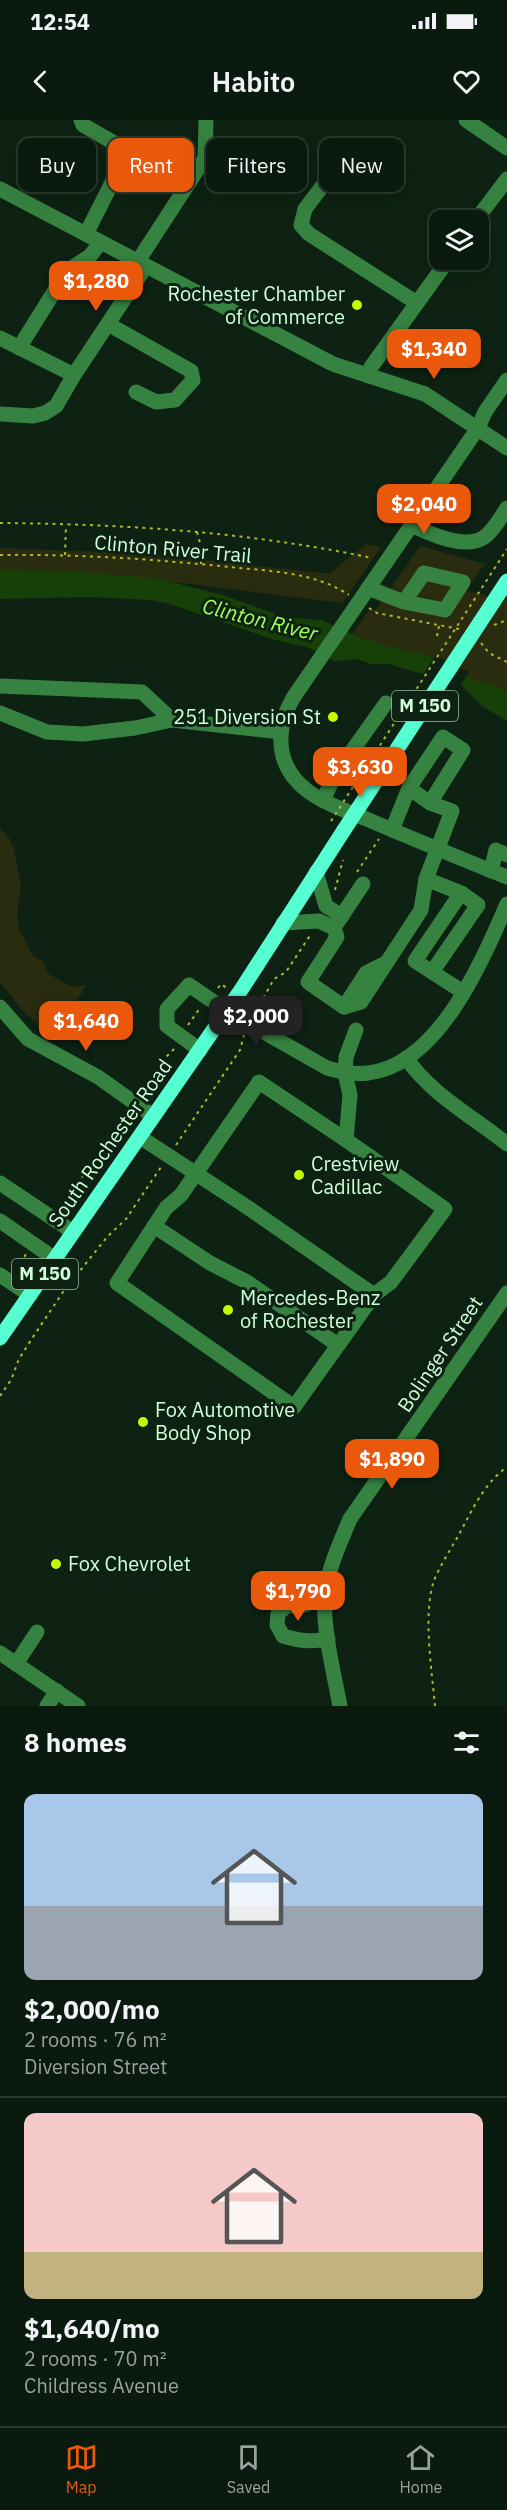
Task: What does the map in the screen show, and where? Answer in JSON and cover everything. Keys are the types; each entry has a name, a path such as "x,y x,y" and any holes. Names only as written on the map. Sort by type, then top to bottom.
{"main road":[{"name":"M 150","path":"287,916 507,581"},
{"name":"South Rochester Road","path":"2,1333 227,1011 287,916"}],"street":[{"path":"81,120 83,125 123,148 124,159 86,234"},
{"path":"0,414 33,416 45,413 56,406 108,324 205,158 206,120"},
{"path":"466,120 507,148"},
{"path":"484,210 507,179"},
{"path":"0,189 333,364 425,394 507,448"},
{"path":"319,190 305,209 301,225 309,234 417,303"},
{"path":"19,348 67,271 90,256 101,242"},
{"path":"368,375 371,367 441,270"},
{"path":"108,324 191,370 193,380 175,400 156,402 136,393"},
{"path":"0,338 74,375"},
{"path":"507,380 502,397 485,412 478,428 289,704 281,732 281,750 288,769 300,785 323,800 387,832 507,877"},
{"path":"411,525 435,537 469,543 488,535 507,508"},
{"path":"368,588 404,602"},
{"path":"0,686 142,692 172,720"},
{"path":"323,800 335,775 386,703"},
{"path":"0,713 47,732 83,734 135,728 172,720 281,732"},
{"path":"387,832 409,788 443,737 463,750 430,802"},
{"path":"361,877 338,922 337,937 308,982 344,1007 361,1002 421,910 426,879 452,811 430,802 409,788"},
{"path":"491,871 496,850 507,855"},
{"path":"316,872 328,907 338,922"},
{"path":"426,879 461,893 415,961 463,992"},
{"path":"200,1050 167,1026 167,1009 189,985 227,1011 315,1062 345,1073 379,1071 406,1058 436,1030 463,992 507,904"},
{"path":"287,916 338,922"},
{"path":"0,1007 28,1039 98,1077 153,1116"},
{"path":"346,1140 350,1095 345,1073 346,1057 356,1030"},
{"path":"406,1058 417,1074 463,1114 507,1144"},
{"path":"259,1082 346,1140 445,1209 391,1282 374,1295 294,1407 117,1284 166,1208 181,1195 259,1082"},
{"path":"140,1137 374,1295"},
{"path":"0,1183 73,1232"},
{"path":"0,1221 55,1259"},
{"path":"154,1226 210,1263 247,1282 338,1345"},
{"path":"7,1275 30,1295"},
{"name":"Bolinger Street","path":"340,1706 328,1639 325,1596 339,1545 350,1519 507,1293"},
{"path":"325,1596 304,1605 287,1606 278,1613 277,1625 283,1636 298,1641 312,1642 328,1639"},
{"path":"16,1664 37,1632"},
{"path":"0,1653 78,1706"},
{"path":"47,1706 57,1691"}],"path":[{"path":"0,523 197,532 282,543 387,561"},
{"path":"65,555 66,525"},
{"path":"197,532 202,550 201,564"},
{"path":"331,821 507,549"},
{"name":"Clinton River Trail","path":"0,555 65,555 201,564 305,577 328,582 342,590"},
{"path":"364,605 377,613 452,629"},
{"path":"439,626 437,635 441,636"},
{"path":"477,639 489,652 507,662"},
{"path":"361,877 387,832"},
{"path":"328,907 343,860"},
{"path":"0,1396 11,1380 19,1359 63,1292 107,1237 126,1218 240,1050 249,1024 274,979 286,972 319,921"},
{"path":"215,990 221,984 223,985"},
{"path":"186,1029 198,1009 204,1006"},
{"path":"140,1097 166,1056 177,1046"},
{"path":"57,1212 129,1113"},
{"path":"7,1275 29,1250"},
{"path":"435,1706 430,1636 431,1595 435,1579 476,1503 499,1473 507,1467"}],"shaded area":[{"path":"367,544 381,547 342,603 182,583 89,577 0,575 0,548 150,554 330,573"},
{"path":"420,546 485,564 465,591 499,598 507,586 507,693 342,649 370,609 376,610"},
{"path":"0,828 9,838 14,850 21,886 17,914 19,929 33,956 42,961 49,974 72,987 87,985 52,1037 23,1011 0,982"}],"water":[{"name":"Clinton River","path":"0,570 71,571 155,578 223,595 285,617 321,620 359,637 409,652 422,653 479,682 492,683 507,692 507,721 482,706 461,685 388,664 370,664 357,659 334,661 307,647 275,640 170,604 151,600 91,597 0,599"}],"pier":[{"path":"435,656 469,672 459,688 422,676"}],"place":[{"name":"Rochester Chamber of Commerce","path":"357,305"},
{"name":"251 Diversion St","path":"333,717"},
{"name":"Crestview Cadillac","path":"299,1175"},
{"name":"Mercedes-Benz of Rochester","path":"228,1310"},
{"name":"Fox Automotive Body Shop","path":"143,1422"},
{"name":"Fox Chevrolet","path":"56,1564"}]}
